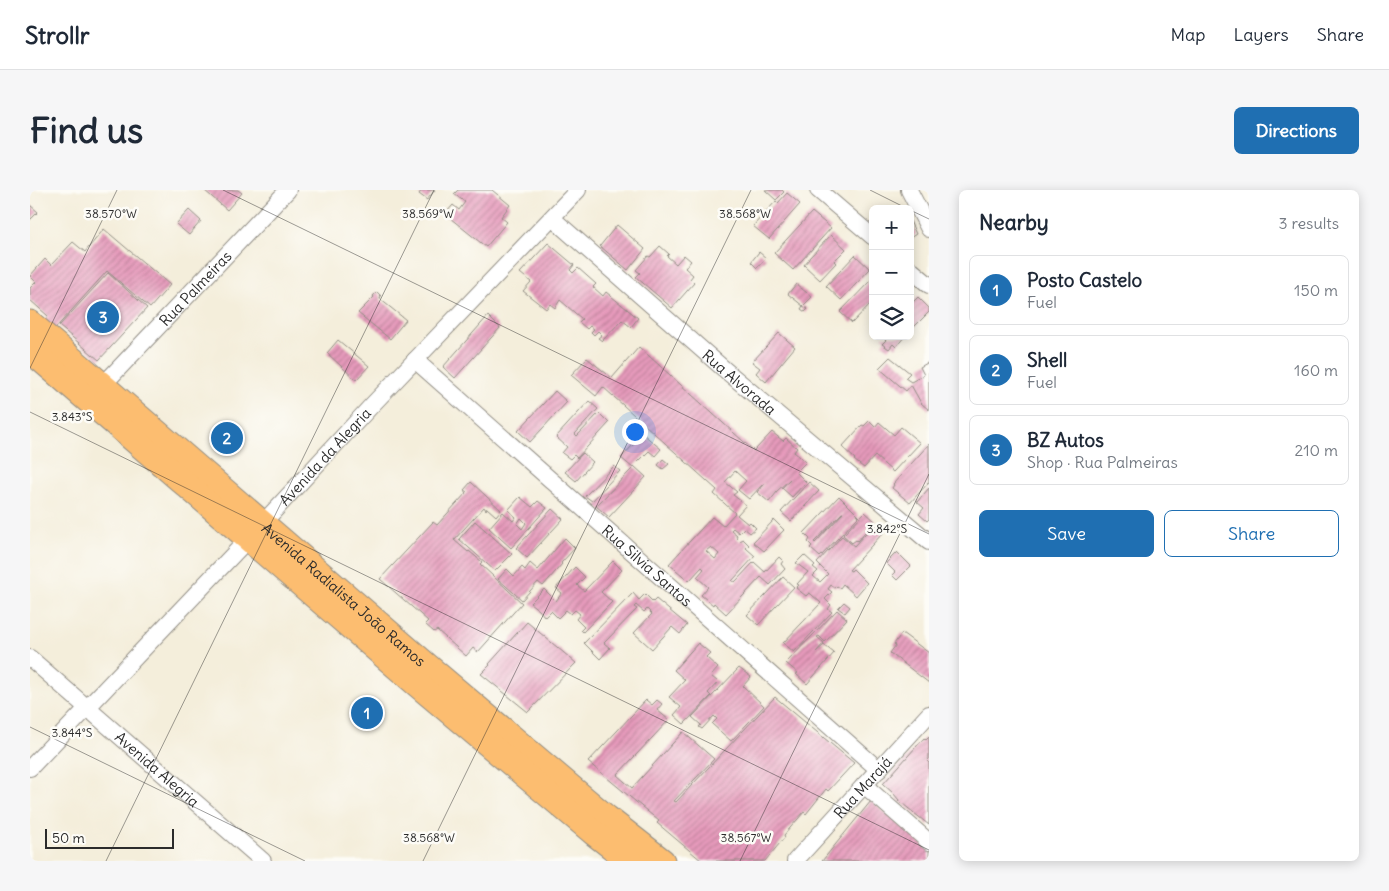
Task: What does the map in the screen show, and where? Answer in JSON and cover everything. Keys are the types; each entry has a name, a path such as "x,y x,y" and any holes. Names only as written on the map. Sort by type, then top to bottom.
{"main road":[{"name":"Avenida Radialista João Ramos","path":"30,323 102,386 418,685 630,861"},
{"name":"Avenida Radialista João Ramos","path":"30,350 599,812 662,861"}],"street":[{"name":"Rua Palmeiras","path":"102,386 288,190"},
{"name":"Avenida da Alegria","path":"30,768 578,190"},
{"path":"818,190 869,234"},
{"path":"909,190 929,229"},
{"name":"Rua Alvorada","path":"552,218 724,369 929,542"},
{"path":"914,273 929,286"},
{"name":"Rua Silvia Santos","path":"415,360 879,770"},
{"name":"Avenida Alegria","path":"30,658 263,861"},
{"name":"Rua Marajá","path":"795,861 929,714"},
{"path":"864,785 929,842"}],"building":[{"path":"204,190 238,190 242,193 227,210"},
{"path":"422,190 435,190 427,200 419,194"},
{"path":"458,190 492,190 510,205 501,217 507,222 486,247 445,214 453,205 459,210 465,202 454,194"},
{"path":"765,190 782,190 784,192 776,200"},
{"path":"787,193 800,204 769,239 753,226 776,201 778,203"},
{"path":"30,205 38,212 30,220"},
{"path":"189,210 201,221 189,235 176,224"},
{"path":"812,212 831,228 793,270 774,253"},
{"path":"617,225 645,249 628,270 600,246"},
{"path":"104,229 170,285 150,308 107,271 53,331 43,322 48,316 30,300 30,288 36,282 30,276 45,259 51,265 73,242 85,252"},
{"path":"831,235 846,249 820,280 804,265"},
{"path":"548,243 574,265 570,270 573,273 578,268 596,284 593,287 603,296 606,292 638,318 631,327 622,320 602,341 598,338 602,335 598,331 594,335 591,332 594,329 590,326 587,329 579,322 582,319 560,300 555,308 550,304 546,309 523,291 531,282 520,273"},
{"path":"660,246 676,264 684,255 691,261 685,268 693,275 690,279 694,283 672,308 636,277 640,273 636,270"},
{"path":"759,252 766,258 757,268 751,262"},
{"path":"855,255 869,268 841,300 826,286"},
{"path":"108,273 147,308 99,360 59,326"},
{"path":"869,282 869,305 852,323 840,312"},
{"path":"796,284 812,297 803,306 788,294"},
{"path":"377,292 381,296 380,299 406,320 390,339 358,313"},
{"path":"918,297 929,308 929,312 914,327 914,301"},
{"path":"803,306 808,309 805,312 801,309"},
{"path":"488,316 500,328 455,378 443,367"},
{"path":"779,333 795,347 766,382 756,373 760,368 752,362"},
{"path":"338,340 369,366 356,380 327,353"},
{"path":"886,340 902,340 896,347 893,344 889,349 882,344"},
{"path":"639,347 754,451 772,432 783,441 786,438 797,448 794,452 806,462 796,472 806,482 792,497 782,488 790,479 776,492 769,502 757,492 764,483 749,499 738,490 746,481 735,471 725,482 737,492 733,495 746,505 737,515 748,524 750,522 756,528 750,533 744,528 739,533 733,528 731,530 740,541 743,539 749,545 746,548 755,556 732,581 735,582 754,562 765,572 779,557 783,561 781,564 785,569 770,585 761,577 726,614 701,595 708,587 697,577 704,569 702,567 689,581 669,564 712,517 723,526 735,513 714,494 717,490 603,387 596,396 571,375 587,358 612,378","holes":["711,547 719,554 715,559 706,551"]},
{"path":"890,357 910,373 905,378 911,382 924,375 920,367 929,362 929,410 921,403 911,385 906,391 879,368"},
{"path":"555,391 567,402 530,442 518,431"},
{"path":"589,401 598,409 575,434 577,436 599,413 609,423 577,458 574,455 570,459 562,453 567,447 556,437"},
{"path":"869,421 875,427 879,422 894,435 901,427 920,443 893,472 875,456 864,468 842,447 862,425 864,426"},
{"path":"643,434 661,449 655,456 649,451 634,466 646,477 609,517 596,506 633,468 621,458"},
{"path":"929,444 929,482 910,503 892,488 893,484"},
{"path":"583,453 593,462 576,481 565,472"},
{"path":"663,459 669,464 663,469 658,465"},
{"path":"614,466 620,471 592,501 585,496"},
{"path":"471,482 501,510 496,516 484,507 454,540 482,562 480,564 522,603 478,652 473,648 466,656 437,630 434,632 425,624 428,621 380,579 433,522 437,525 467,492 464,490"},
{"path":"809,482 819,491 791,521 781,512"},
{"path":"929,488 929,519 927,521 919,514 924,508 917,502"},
{"path":"839,496 859,516 820,557 810,548 812,546 808,542 810,539 804,533","holes":["843,513 815,543 814,542"]},
{"path":"520,497 532,507 538,501 547,508 511,548 489,528 503,512 513,521 516,517 508,510","holes":["521,518 526,523 522,529 517,524"]},
{"path":"552,509 563,519 527,558 516,548"},
{"path":"865,512 875,521 857,541 852,543 843,535"},
{"path":"774,520 784,530 764,551 753,542"},
{"path":"475,521 512,554 495,571 459,539"},
{"path":"874,524 883,533 849,570 853,569 867,583 856,596 843,584 840,588 837,586 835,588 831,585 828,589 832,592 825,599 831,605 828,609 832,612 794,652 783,643 821,603 811,594 809,593 806,596 796,588 799,585 797,584 808,572 796,563 804,555 815,565 813,567 818,571 813,576 820,582 828,574 817,563 842,536 854,546"},
{"path":"565,538 575,548 543,586 538,582 522,600 498,579 507,569 514,576 522,567 525,570 530,563 538,570"},
{"path":"897,552 911,566 897,580 892,575 895,572 886,563"},
{"path":"613,561 622,570 601,592 612,602 583,632 581,630 584,627 576,619 580,614 575,610 571,614 566,610 558,618 551,611 545,617 530,603 544,589 556,601 562,593 556,588 575,567 585,577 577,585 584,591"},
{"path":"783,577 794,587 758,625 747,615"},
{"path":"633,593 639,600 645,594 653,602 656,599 687,625 680,634 672,627 652,649 634,633 652,614 647,609 644,612 636,605 634,607 637,609 604,643 610,648 600,659 584,643"},
{"path":"844,602 850,607 845,613 838,608"},
{"path":"837,610 847,619 825,642 819,636 817,637 824,643 816,652 824,645 834,653 807,684 786,663"},
{"path":"527,622 576,663 528,712 481,674"},
{"path":"902,633 929,653 929,683 890,653"},
{"path":"698,643 710,653 706,657 718,668 711,676 718,682 708,693 711,696 684,724 674,715 681,707 669,697 685,680 674,670"},
{"path":"739,668 751,677 743,686 764,706 731,741 712,724 717,719 714,716 702,729 699,727 701,725 692,717"},
{"path":"775,697 854,763 828,791 826,789 806,814 804,812 765,861 702,861 657,823 659,821 588,762 646,700 652,705 657,700 662,704 657,710 669,720 617,775 632,788 683,732 714,759 674,801 676,802"},
{"path":"929,737 929,759 927,761 929,763 929,825 898,800 883,784 924,738 926,740"},
{"path":"871,801 929,849 929,861 822,861"}],"place":[{"name":"BZ Autos","path":"103,317"},
{"name":"Shell","path":"227,438"},
{"name":"Posto Castelo","path":"367,713"}]}
